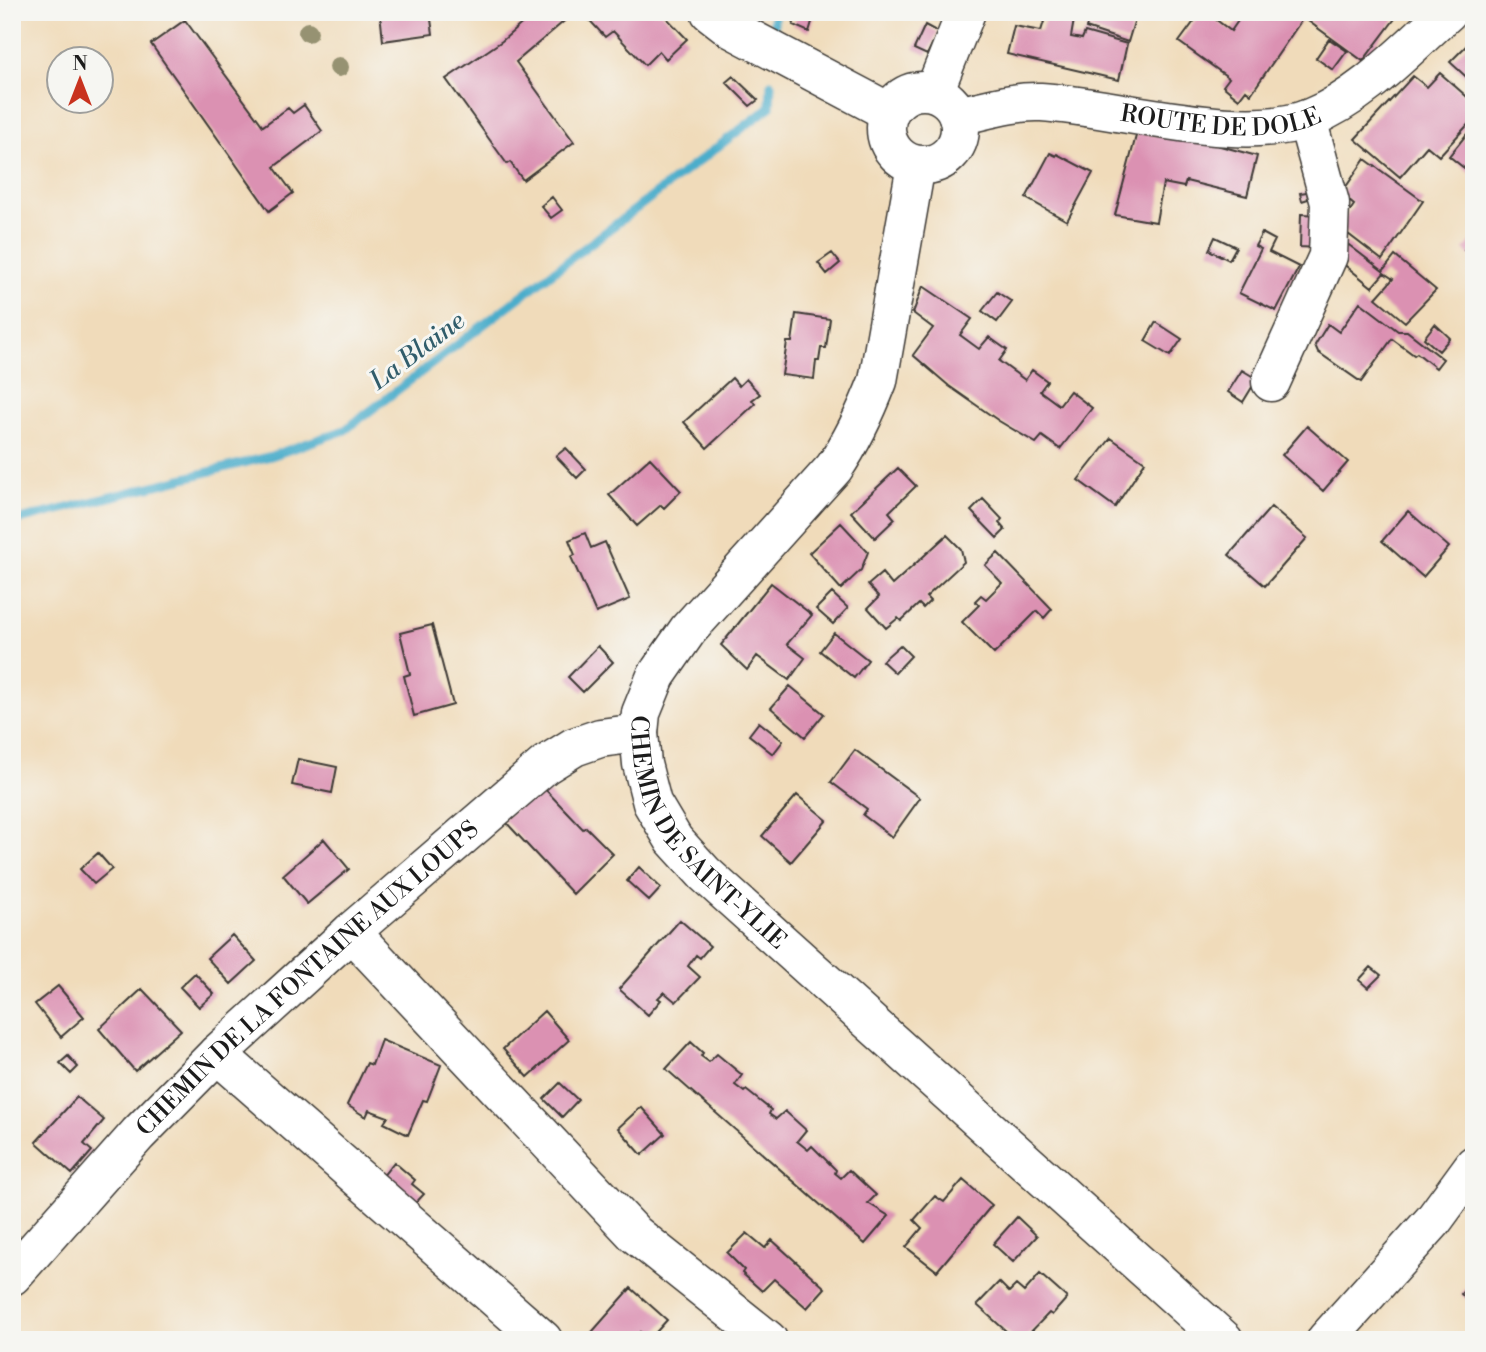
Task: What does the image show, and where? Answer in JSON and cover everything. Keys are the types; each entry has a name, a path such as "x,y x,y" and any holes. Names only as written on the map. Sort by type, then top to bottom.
{"street":[{"path":"710,12 732,29 889,112"},
{"path":"946,104 923,91 903,96 889,112 886,131 888,141 899,156 916,164 935,163 951,152 959,135 946,104 966,12"},
{"name":"ROUTE DE DOLE","path":"946,104 997,106 1042,102 1229,126 1269,126 1307,119 1346,101 1448,12"},
{"path":"1271,382 1328,256 1330,203 1307,119"},
{"name":"CHEMIN DE SAINT-YLIE","path":"916,164 878,381 853,440 834,468 688,630 647,694 639,733 642,764 652,803 674,840 705,874 1224,1340"},
{"name":"CHEMIN DE LA FONTAINE AUX LOUPS","path":"12,1276 138,1134 216,1054 351,932 545,765 574,747 600,738 639,733"},
{"path":"351,932 635,1234 768,1340"},
{"path":"216,1054 543,1340"},
{"path":"1326,1340 1433,1221 1474,1166"}],"building":[{"path":"380,12 430,12 433,34 383,41"},
{"path":"535,12 575,12 516,62 574,142 523,180 510,162 507,164 446,79 502,41"},
{"path":"582,12 661,12 687,39 666,59 659,51 645,65 613,31 605,37"},
{"path":"790,12 815,12 809,32 793,25 797,16"},
{"path":"1047,12 1074,20 1071,37 1082,39 1085,32 1127,44 1119,80 1007,54 1014,26 1041,31"},
{"path":"1091,12 1137,12 1128,42 1086,28"},
{"path":"1201,12 1206,12 1231,31 1244,12 1289,12 1301,21 1251,94 1246,90 1239,99 1223,86 1229,78 1179,42"},
{"path":"1308,12 1400,12 1363,61 1304,18"},
{"path":"185,20 263,126 288,108 293,113 304,105 322,131 274,167 293,193 269,211 151,44"},
{"path":"925,25 938,32 927,55 914,49"},
{"path":"1474,38 1474,84 1450,62"},
{"path":"1329,39 1347,51 1333,70 1316,58"},
{"path":"1440,73 1474,103 1474,118 1439,156 1427,146 1400,177 1355,139 1413,76 1427,87"},
{"path":"733,76 758,100 750,106 726,82"},
{"path":"1474,125 1474,176 1449,156"},
{"path":"1137,132 1209,143 1257,156 1247,196 1186,181 1184,187 1163,183 1156,222 1115,215"},
{"path":"1050,153 1093,173 1067,221 1026,198"},
{"path":"1365,159 1423,201 1382,260 1339,227 1354,205 1341,194"},
{"path":"1307,192 1308,199 1302,201 1300,193"},
{"path":"552,197 562,210 551,218 541,206"},
{"path":"1301,214 1319,215 1318,248 1300,247"},
{"path":"1262,233 1275,240 1269,252 1299,267 1276,311 1239,293 1261,249 1255,246"},
{"path":"1215,237 1236,247 1229,260 1209,250"},
{"path":"1472,241 1474,243 1474,258 1464,250"},
{"path":"1345,242 1383,271 1395,256 1436,290 1405,322 1376,298 1393,279 1384,273 1372,287 1336,258"},
{"path":"832,253 840,263 827,274 818,263"},
{"path":"923,286 972,319 960,335 979,349 989,337 1007,350 999,361 1025,380 1032,370 1047,381 1040,391 1059,405 1070,391 1092,408 1060,449 1042,436 1036,443 999,421 949,386 913,355 933,328 913,313"},
{"path":"997,292 1012,302 997,322 982,311"},
{"path":"1360,302 1398,331 1407,331 1443,359 1436,368 1392,339 1361,382 1318,352 1315,345 1328,324 1339,332"},
{"path":"796,314 830,319 826,348 821,348 814,379 782,375 787,342 792,342"},
{"path":"1156,322 1182,339 1170,356 1145,341"},
{"path":"1435,324 1450,338 1439,351 1424,338"},
{"path":"1242,370 1257,379 1243,402 1228,392"},
{"path":"732,378 739,386 746,379 760,394 752,400 755,404 707,448 684,422"},
{"path":"1307,426 1348,462 1323,491 1282,455"},
{"path":"1111,438 1145,462 1115,507 1078,480"},
{"path":"566,448 586,469 577,478 556,456"},
{"path":"650,458 681,491 664,508 661,505 637,526 609,495"},
{"path":"898,468 916,486 889,512 895,519 875,538 851,512"},
{"path":"983,499 1002,519 999,523 1005,530 997,538 971,511"},
{"path":"1271,507 1307,538 1265,586 1229,555"},
{"path":"1408,511 1449,547 1423,577 1382,541"},
{"path":"841,523 868,552 861,570 841,589 809,553"},
{"path":"585,533 591,548 605,542 630,599 596,613 571,557 575,555 569,540"},
{"path":"947,535 961,549 964,562 926,597 930,601 923,608 919,604 901,621 898,618 886,628 868,608 879,597 868,585 882,573 892,585"},
{"path":"998,553 1052,609 1044,618 1037,611 994,654 962,622 979,605 975,601 981,595 986,599 1002,583 985,565"},
{"path":"771,583 812,615 787,644 805,658 789,680 757,656 747,670 721,645"},
{"path":"832,593 848,608 833,624 816,609"},
{"path":"432,625 453,705 414,716 404,676 410,674 400,633"},
{"path":"834,633 868,660 854,678 820,651"},
{"path":"900,645 911,656 895,673 882,661"},
{"path":"598,646 613,662 583,692 568,677"},
{"path":"790,686 824,714 805,737 771,708"},
{"path":"759,722 783,741 773,754 749,735"},
{"path":"855,750 920,798 892,837 863,815 867,809 831,782"},
{"path":"298,759 337,767 332,793 292,785"},
{"path":"542,786 583,829 586,827 613,854 573,894 503,819"},
{"path":"797,795 827,820 791,862 762,836"},
{"path":"324,839 349,869 307,904 283,875"},
{"path":"98,853 112,869 94,884 80,869"},
{"path":"639,867 661,888 649,901 627,881"},
{"path":"680,920 710,946 700,958 696,955 688,966 700,977 676,1002 664,992 658,998 661,1000 648,1015 619,989"},
{"path":"232,935 256,961 231,984 207,958"},
{"path":"1371,967 1381,975 1368,988 1359,980"},
{"path":"195,973 214,994 199,1007 180,987"},
{"path":"58,986 84,1017 61,1037 35,1004"},
{"path":"142,989 181,1030 135,1071 99,1029"},
{"path":"544,1011 569,1040 528,1077 503,1049"},
{"path":"381,1040 441,1065 427,1101 423,1100 408,1135 384,1123 388,1117 369,1110 366,1117 347,1105 367,1063 372,1065"},
{"path":"691,1042 709,1062 717,1054 742,1075 735,1085 744,1092 746,1090 771,1110 769,1114 776,1119 785,1111 806,1130 797,1141 808,1150 812,1146 841,1178 849,1170 876,1195 868,1203 889,1216 865,1244 666,1069"},
{"path":"68,1056 78,1067 71,1074 60,1063"},
{"path":"560,1083 578,1100 562,1117 544,1099"},
{"path":"77,1097 104,1120 84,1144 92,1151 72,1174 36,1142"},
{"path":"641,1107 665,1134 642,1155 618,1128"},
{"path":"394,1162 415,1180 412,1184 424,1194 410,1209 379,1181"},
{"path":"963,1180 992,1205 937,1271 906,1247 922,1228 914,1220 935,1196 944,1202"},
{"path":"1017,1217 1037,1236 1013,1262 993,1244"},
{"path":"747,1233 765,1248 772,1240 825,1288 807,1308 774,1279 762,1291 742,1273 744,1270 727,1253"},
{"path":"1040,1274 1067,1298 1023,1340 1016,1340 977,1305 999,1282 1009,1292 1016,1285 1024,1292"},
{"path":"1474,1279 1474,1306 1461,1294"},
{"path":"631,1288 667,1320 649,1340 640,1332 634,1340 585,1340"}],"waterway":[{"name":"La Blaine","path":"774,12 774,33"},
{"name":"La Blaine","path":"12,522 271,456 345,430 770,107 771,84"}]}
